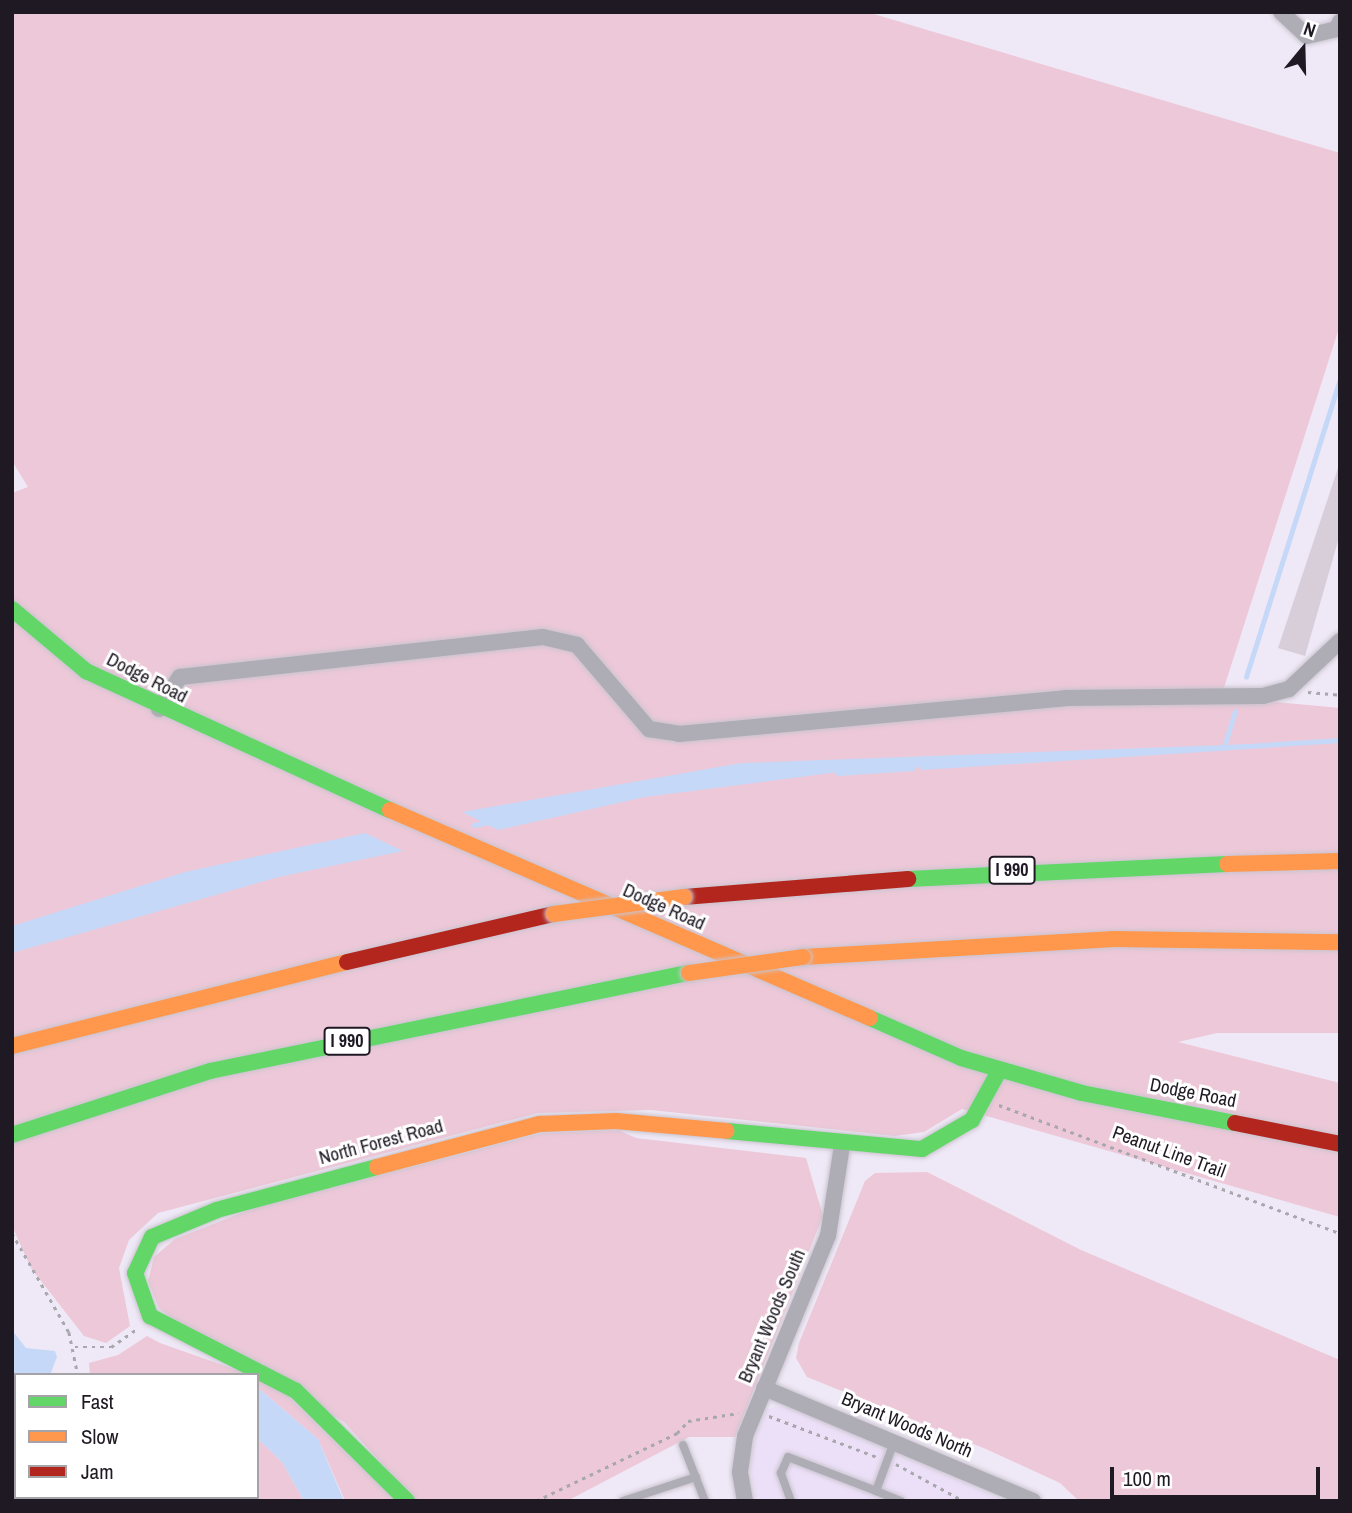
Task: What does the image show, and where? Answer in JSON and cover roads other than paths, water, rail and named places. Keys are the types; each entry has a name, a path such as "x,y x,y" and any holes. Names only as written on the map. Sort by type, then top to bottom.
{"main road":[{"name":"Dodge Road","path":"12,609 86,670 159,709 999,1071 1340,1144"},
{"name":"I 990","path":"12,1046 164,1004 554,914 684,897 1045,868 1340,861"},
{"name":"I 990","path":"12,1135 210,1071 689,973 803,957 1114,939 1239,943 1340,942"},
{"path":"1239,943 1340,961"},
{"name":"North Forest Road","path":"407,1501 296,1391 150,1317 135,1279 140,1254 152,1237 270,1194 540,1124 616,1121 842,1146 931,1146 961,1130 987,1101 999,1071"}],"street":[{"path":"1281,12 1307,36 1337,29 1340,22"},
{"path":"159,709 180,677 543,637 577,645 640,720 663,734 1066,698 1263,696 1289,689 1340,641"},
{"name":"Bryant Woods South","path":"745,1501 743,1448 764,1388 832,1223 842,1146"},
{"name":"Bryant Woods North","path":"764,1388 1034,1501"}],"lane":[{"path":"876,1491 894,1442"},
{"path":"683,1445 705,1501"},
{"path":"791,1501 781,1473 794,1455 901,1501"},
{"path":"623,1501 696,1477"}],"water":[{"path":"1278,743 831,773 645,797 498,830 462,812 741,763"},
{"path":"365,833 403,851 279,877 12,953 12,926 185,872"},
{"path":"12,1330 26,1348 55,1351 57,1357 51,1373 14,1373 14,1499 43,1501 12,1501"},
{"path":"259,1389 318,1439 344,1501 304,1501 282,1462 259,1440"}],"waterway":[{"path":"1246,677 1340,379"},
{"path":"1224,747 1235,712"},
{"path":"922,767 1340,740"},
{"path":"838,773 913,768"},
{"path":"474,825 490,822"}]}
